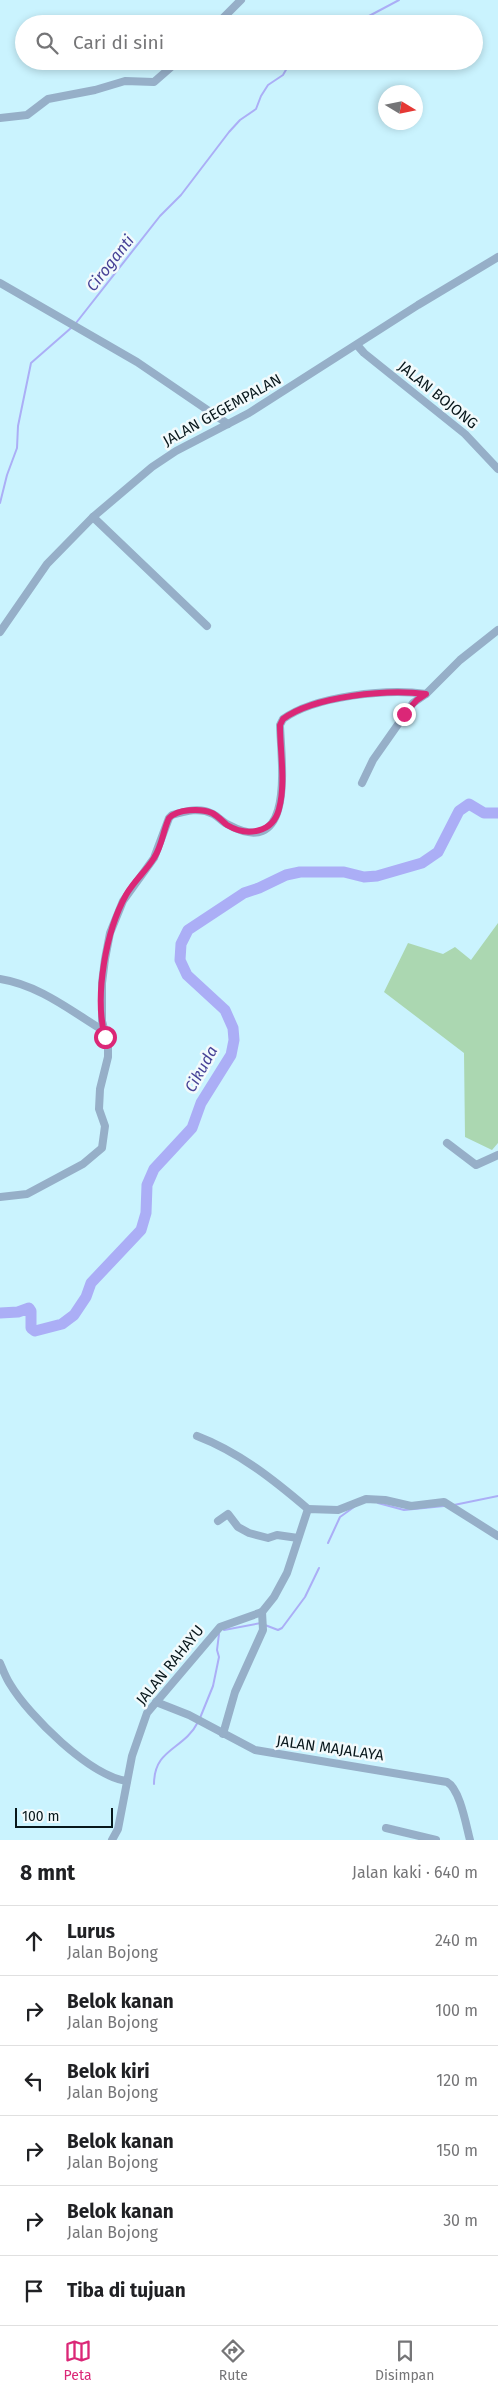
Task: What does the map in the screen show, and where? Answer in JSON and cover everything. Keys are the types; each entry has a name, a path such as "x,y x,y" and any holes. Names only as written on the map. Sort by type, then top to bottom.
{"street":[{"path":"226,15 241,0"},
{"path":"0,118 27,115 48,99 95,90 125,81 154,82 168,70"},
{"name":"JALAN GEGEMPALAN","path":"0,632 47,564 92,517 164,458 250,413 498,257"},
{"path":"0,282 167,381 228,424"},
{"name":"JALAN BOJONG","path":"357,345 465,434 498,469"},
{"path":"92,517 207,626"},
{"path":"362,783 367,770 404,714 460,660 498,630"},
{"path":"0,1197 28,1194 83,1164 102,1148 105,1126 99,1109 100,1089 108,1057 108,1044 104,1031 102,982 110,933 128,893 154,858 169,818 172,815 201,810 212,813 228,825 245,831 262,831 274,822 279,809 282,771 280,725 283,719 317,704 366,694 413,692 426,694"},
{"path":"0,979 19,983 38,991 104,1031"},
{"path":"447,1143 476,1165 498,1155"},
{"path":"197,1436 223,1447 258,1469 308,1508 338,1510 366,1499 376,1499 411,1506 438,1502 451,1505 498,1536"},
{"path":"222,1734 235,1692 264,1624 262,1612 282,1583 308,1508"},
{"path":"218,1521 228,1514 235,1524 249,1533 268,1538 277,1535 298,1538"},
{"name":"JALAN RAHAYU","path":"112,1840 118,1829 127,1781 141,1725 156,1702 188,1668 220,1627 262,1612"},
{"path":"0,1663 10,1684 42,1724 88,1763 116,1779 127,1781"},
{"name":"JALAN MAJALAYA","path":"156,1702 189,1715 245,1746 267,1753 396,1772 447,1782 451,1784 458,1796 470,1840"},
{"path":"386,1828 436,1840"}],"green space":[{"path":"498,923 498,1143 492,1150 465,1137 464,1053 384,992 408,943 443,954 455,947 471,960"}],"waterway":[{"name":"Ciroganti","path":"371,15 399,0"},
{"name":"Ciroganti","path":"76,323 160,216 181,195 229,132 240,120 256,109 268,85 283,75 286,70"},
{"name":"Ciroganti","path":"0,503 7,475 17,448 18,426 31,363 71,328"},
{"name":"Cikuda","path":"0,1313 18,1312 29,1308 31,1311 31,1328 35,1331 62,1324 74,1315 86,1297 91,1283 141,1230 146,1213 147,1185 154,1169 192,1128 201,1103 231,1055 234,1040 233,1028 225,1010 187,975 180,960 181,944 188,930 244,893 286,875 300,872 344,872 364,877 377,876 422,863 438,852 459,811 469,804 484,813 498,813"},
{"path":"454,1505 498,1496"},
{"path":"378,1503 404,1510 444,1506"},
{"path":"328,1543 340,1517 354,1507"},
{"path":"265,1625 278,1630 282,1628 305,1597 319,1568"},
{"path":"224,1630 261,1623"},
{"path":"200,1718 213,1686 219,1657 217,1650 219,1634"},
{"path":"154,1784 155,1772 159,1763 164,1756 192,1731 198,1722"}],"route":[{"path":"105,1037 102,1021 102,982 110,933 119,916 123,901 159,849 169,818 172,815 201,810 212,813 228,825 245,831 262,831 274,822 279,809 282,788 280,725 289,714 317,704 372,693 413,692 426,694 417,700 404,714"}]}
